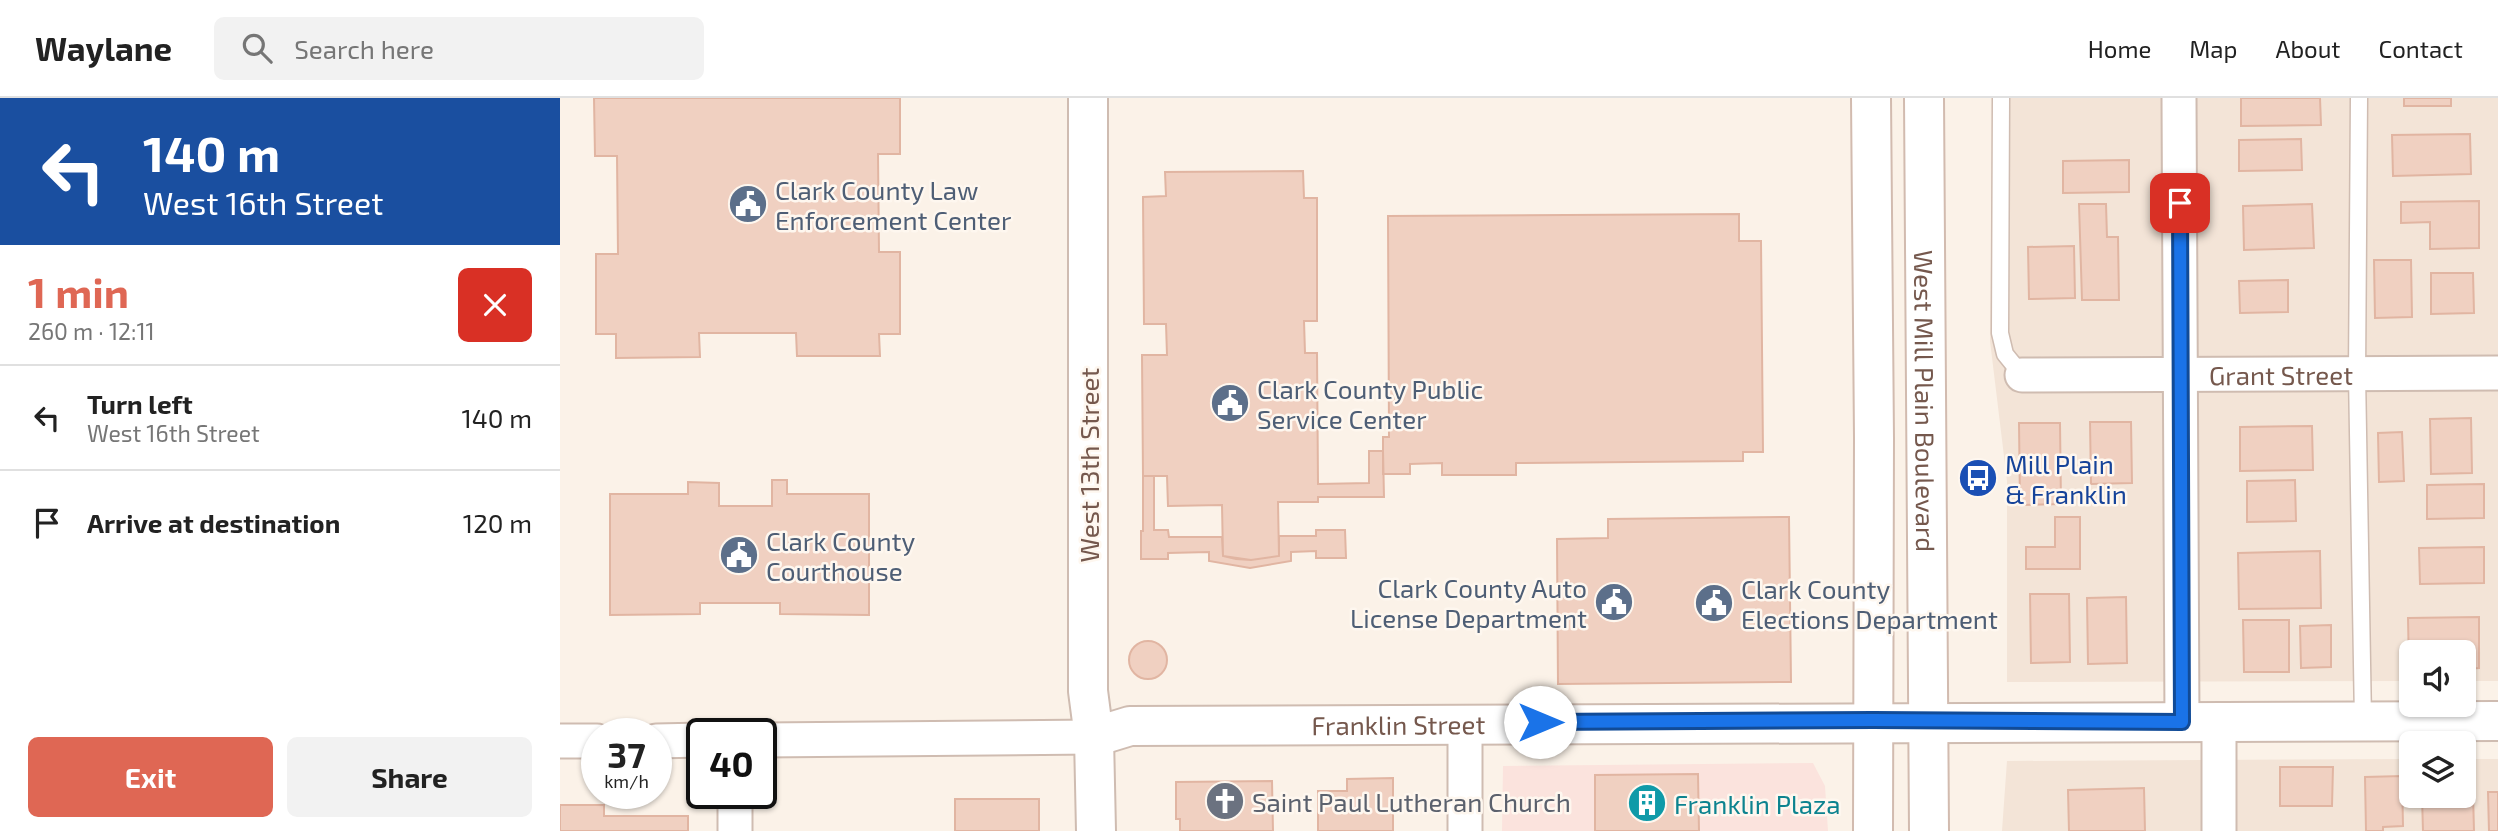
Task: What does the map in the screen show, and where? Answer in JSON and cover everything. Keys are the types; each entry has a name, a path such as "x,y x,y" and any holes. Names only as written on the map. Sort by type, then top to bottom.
{"street":[{"name":"West 13th Street","path":"1088,98 1088,691 1094,737 1096,831"},
{"name":"West Mill Plain Boulevard","path":"1871,98 1874,426 1873,831"},
{"name":"West Mill Plain Boulevard","path":"1924,98 1929,831"},
{"path":"2179,98 2182,722"},
{"name":"Grant Street","path":"2022,375 2498,373"},
{"name":"Franklin Street","path":"777,740 1094,737 1130,726 1873,720 2498,721"},
{"path":"2219,722 2219,831"},
{"path":"1465,723 1465,831"},
{"path":"560,741 581,741"},
{"path":"735,809 735,831"}],"lane":[{"path":"2001,98 2000,333 2006,354 2022,375"},
{"path":"2359,98 2357,374 2363,721"}],"shaded area":[{"path":"1993,98 2498,98 2498,681 2476,681 2476,640 2399,640 2399,681 2007,682 2007,481 1990,341"},
{"path":"2399,759 2399,808 2476,808 2476,759 2498,759 2498,831 2002,831 2007,761"},
{"path":"1813,763 1825,786 1828,831 1502,831 1503,766"}],"building":[{"name":"Clark County Law Enforcement Center","path":"594,98 900,98 900,154 878,154 879,252 900,252 900,334 879,334 880,356 797,356 796,333 699,333 700,357 616,358 616,334 596,334 596,254 618,254 617,156 595,156"},
{"path":"2241,98 2320,98 2321,125 2241,126"},
{"path":"2404,98 2451,98 2451,106 2404,106"},
{"path":"2470,134 2471,174 2393,176 2392,135"},
{"path":"2301,139 2302,170 2239,171 2239,140"},
{"path":"2129,160 2129,192 2063,193 2063,161"},
{"name":"Clark County Public Service Center","path":"1303,171 1304,198 1317,198 1317,321 1304,321 1305,353 1317,353 1318,484 1369,483 1369,451 1383,451 1384,497 1318,497 1318,502 1278,502 1279,556 1236,559 1223,556 1222,505 1168,506 1167,476 1143,476 1142,355 1167,355 1166,324 1144,324 1143,197 1166,196 1165,172"},
{"path":"2479,201 2479,248 2430,249 2430,222 2401,223 2401,202"},
{"path":"2079,204 2106,204 2107,237 2118,237 2119,300 2082,300"},
{"path":"2312,204 2314,248 2244,250 2243,206"},
{"path":"1739,214 1739,241 1761,241 1763,452 1743,452 1743,461 1516,463 1516,475 1442,475 1442,463 1410,464 1410,474 1383,474 1383,437 1389,437 1388,216"},
{"path":"2074,246 2075,298 2029,299 2028,247"},
{"path":"2374,260 2411,260 2412,317 2375,318"},
{"path":"2431,273 2473,273 2474,313 2431,314"},
{"path":"2288,280 2288,312 2240,313 2239,281"},
{"path":"2471,418 2472,473 2431,474 2430,419"},
{"path":"2090,422 2131,422 2132,483 2091,484"},
{"path":"2019,423 2060,423 2061,504 2020,505"},
{"path":"2312,426 2313,470 2240,471 2240,427"},
{"path":"2402,432 2404,481 2379,482 2378,433"},
{"path":"1143,476 1154,476 1154,530 1168,530 1169,537 1222,537 1223,556 1251,560 1279,556 1279,536 1316,536 1316,530 1345,530 1346,558 1316,558 1316,551 1291,552 1291,561 1250,568 1209,561 1209,552 1168,553 1168,559 1141,559"},
{"name":"Clark County Courthouse","path":"772,480 787,480 787,494 869,494 869,615 780,614 780,603 700,603 700,614 610,615 610,494 688,494 688,482 719,483 719,506 772,506"},
{"path":"2295,480 2296,521 2247,522 2247,481"},
{"path":"2484,484 2484,518 2427,519 2427,485"},
{"path":"1789,517 1791,682 1558,684 1557,539 1608,538 1608,519"},
{"path":"2055,517 2080,517 2080,569 2026,569 2026,547 2055,547"},
{"path":"2484,547 2484,583 2420,584 2419,548"},
{"path":"2320,551 2321,608 2239,609 2238,553"},
{"path":"2030,594 2069,594 2070,662 2031,663"},
{"path":"2126,597 2127,663 2088,664 2087,598"},
{"path":"2479,617 2479,668 2476,668 2476,640 2408,640 2408,618"},
{"path":"2243,620 2289,620 2289,672 2244,672"},
{"path":"2331,625 2331,667 2301,668 2300,626"},
{"path":"1148,641 1161,647 1167,660 1161,673 1148,679 1135,673 1129,660 1135,647"},
{"path":"2280,767 2333,767 2332,806 2280,806"},
{"name":"Franklin Plaza","path":"1698,774 1699,831 1595,831 1595,775"},
{"path":"2399,776 2399,808 2403,808 2403,826 2383,827 2383,831 2366,831 2365,777"},
{"path":"1393,778 1393,831 1318,831 1318,791 1347,791 1347,779"},
{"name":"Saint Paul Lutheran Church","path":"1272,781 1273,831 1180,831 1180,819 1176,819 1176,782"},
{"path":"2144,788 2145,831 2069,831 2068,790"},
{"path":"2488,792 2498,792 2498,831 2489,831"},
{"path":"955,799 1039,799 1039,831 955,831"},
{"path":"560,805 604,809 604,816 688,816 688,831 560,831"},
{"path":"2422,808 2473,808 2474,831 2423,831"}],"place":[{"name":"Clark County Law Enforcement Center","path":"748,204"},
{"name":"Clark County Public Service Center","path":"1230,403"},
{"name":"Mill Plain & Franklin","path":"1978,478"},
{"name":"Clark County Courthouse","path":"739,555"},
{"name":"Clark County Auto License Department","path":"1614,602"},
{"name":"Clark County Elections Department","path":"1714,603"},
{"name":"Saint Paul Lutheran Church","path":"1225,801"},
{"name":"Franklin Plaza","path":"1647,803"}],"route":[{"path":"1540,722 2182,722 2180,203"}]}
